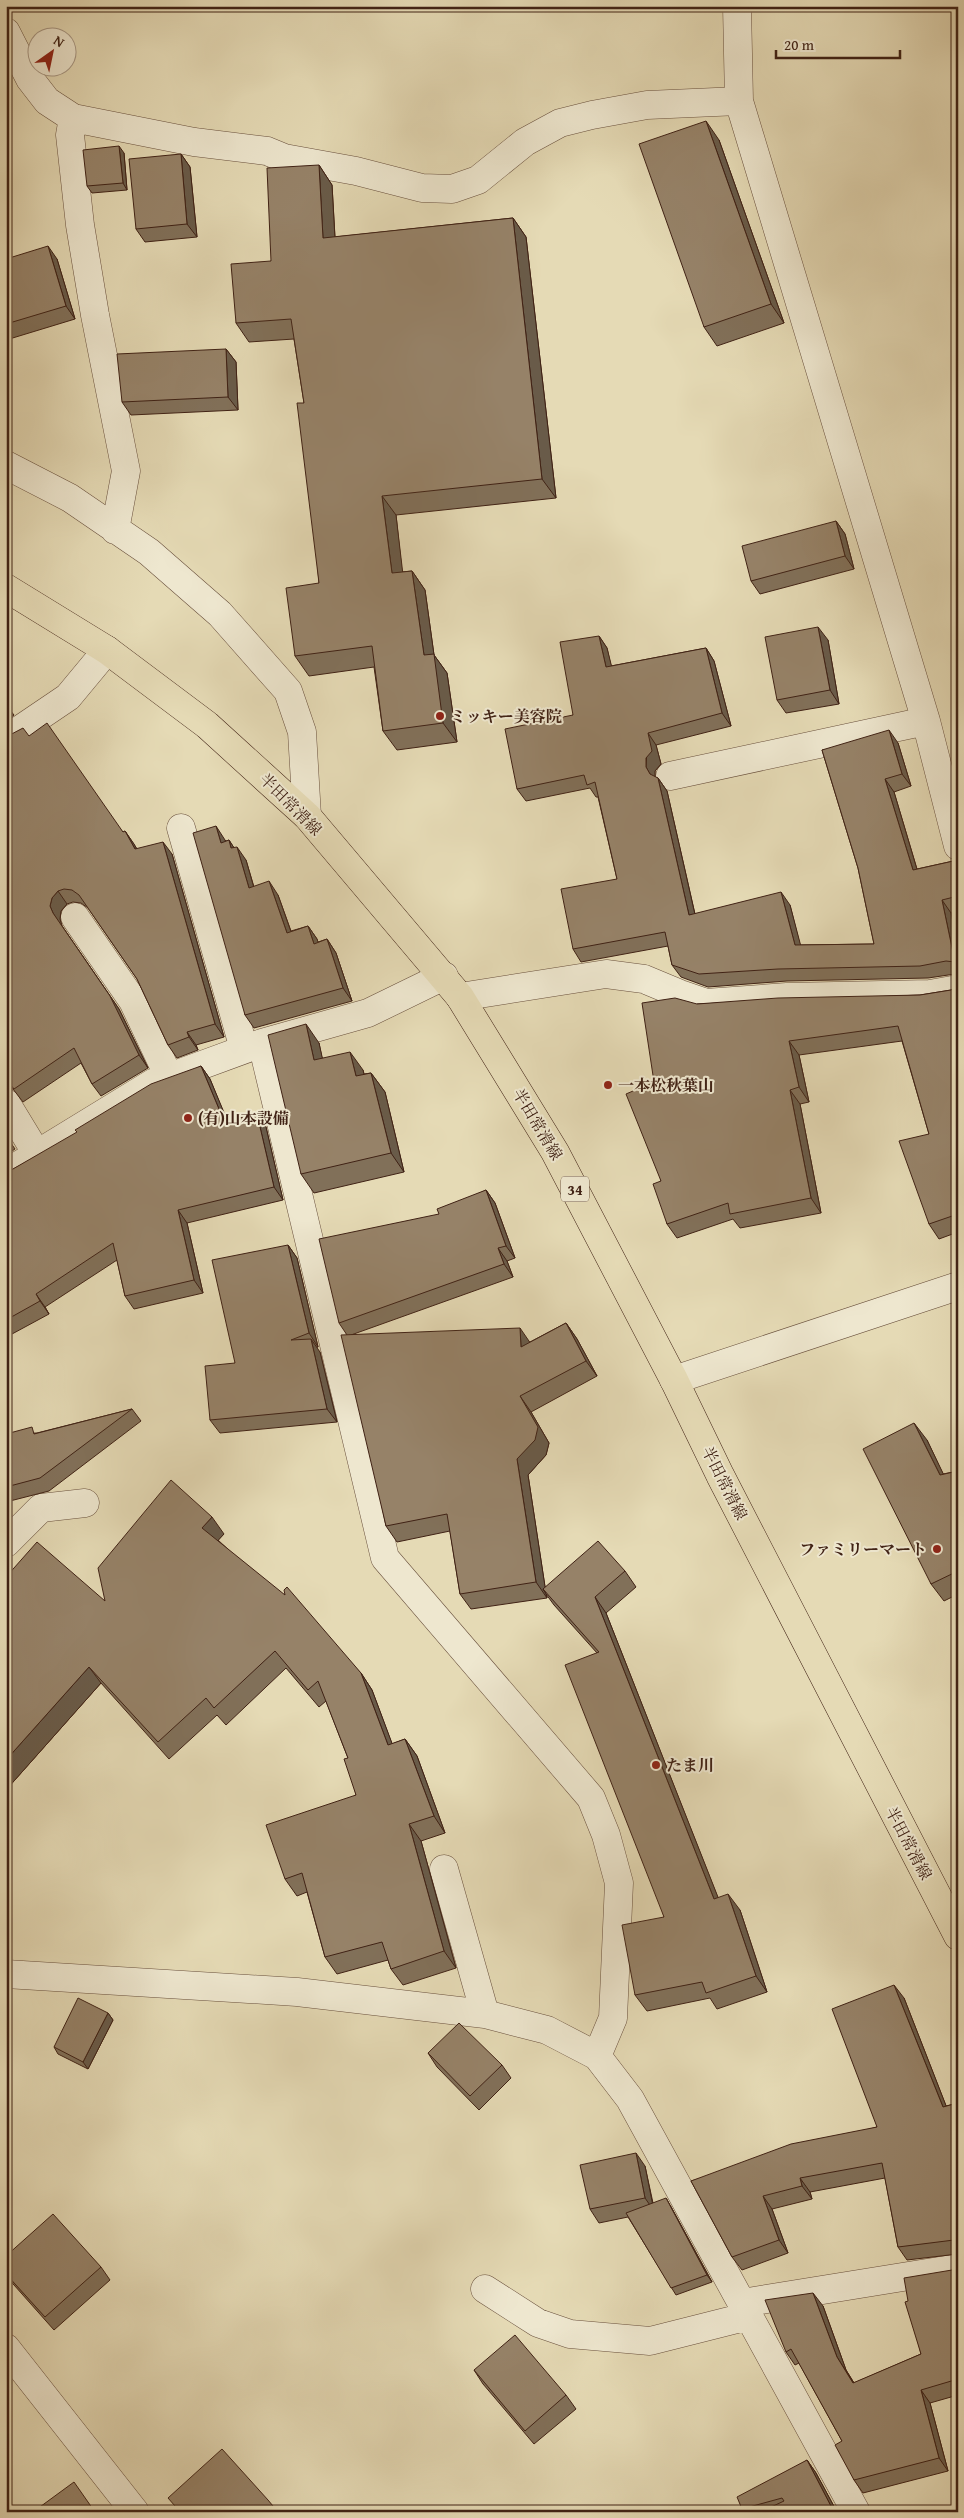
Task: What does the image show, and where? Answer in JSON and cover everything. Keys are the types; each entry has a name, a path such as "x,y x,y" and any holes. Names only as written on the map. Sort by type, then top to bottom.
{"main road":[{"name":"半田常滑線","path":"6,588 107,650 207,724 307,816 452,986 555,1152 674,1380 734,1501 958,1936"}],"street":[{"path":"737,6 740,100 926,722 958,846"},
{"path":"6,32 30,80 47,102 73,118 194,142 267,150 284,158 356,171 422,188 452,189 478,180 525,142 560,123 592,114 647,105 740,100"},
{"path":"73,118 70,135 80,225 95,315 126,471 116,530"},
{"path":"6,465 70,498 149,552 220,614 288,691 302,732 307,816"},
{"path":"6,739 68,697 107,650"},
{"path":"670,776 926,722"},
{"path":"181,828 253,1046 385,1558 591,1798 606,1834 619,1883 618,1912 613,2018 597,2056"},
{"path":"75,917 133,1001 169,1077"},
{"path":"6,1173 153,1083 253,1046 368,1013 452,986 606,974 644,978 680,994 706,1002 787,997 930,994 958,989"},
{"path":"6,1102 37,1154"},
{"path":"674,1380 958,1286"},
{"path":"6,1543 41,1508 85,1504"},
{"path":"444,1869 485,2014"},
{"path":"6,1974 297,1992 485,2014 547,2030 597,2056 630,2100 856,2512"},
{"path":"485,2289 538,2323 570,2334 650,2341 745,2310 958,2268"},
{"path":"6,2348 135,2512"}],"building":[{"path":"706,121 771,304 704,327 639,144"},
{"path":"119,146 123,183 87,186 83,150"},
{"path":"181,154 187,224 136,229 129,159"},
{"path":"319,165 323,238 513,218 542,479 382,496 392,573 412,571 424,655 434,654 443,723 383,731 372,646 295,656 286,588 319,583 297,403 304,403 291,319 236,323 231,264 271,261 267,168"},
{"path":"48,246 66,306 6,324 6,259"},
{"path":"226,349 228,397 122,402 117,354"},
{"path":"836,521 845,556 751,581 742,546"},
{"path":"818,627 830,690 777,700 765,637"},
{"path":"599,636 606,667 706,648 722,713 648,733 652,751 646,758 646,767 650,774 658,778 689,915 781,892 795,945 874,944 858,868 822,750 889,730 902,774 885,779 913,870 958,860 958,896 942,900 955,962 946,961 920,966 778,969 699,974 672,965 665,932 573,949 561,889 617,879 595,782 587,785 584,775 517,789 505,729 573,715 560,642"},
{"path":"47,723 123,832 125,831 135,849 163,842 215,1024 187,1032 189,1037 168,1045 137,979 79,895 72,890 64,889 58,891 52,898 50,906 53,913 110,996 139,1055 92,1084 74,1048 14,1089 6,1079 6,737 23,728 29,736"},
{"path":"216,826 221,843 229,840 231,848 237,847 249,888 269,881 287,933 308,926 314,944 327,939 343,988 245,1015 193,833"},
{"path":"958,986 958,1214 929,1224 899,1141 929,1134 898,1026 789,1041 799,1087 790,1090 811,1198 730,1214 728,1203 667,1224 653,1184 661,1181 626,1094 654,1082 642,1003 675,998 697,1004 778,998 920,995 951,990"},
{"path":"306,1024 314,1060 350,1052 356,1076 371,1073 391,1153 301,1174 268,1035"},
{"path":"201,1066 224,1121 257,1114 274,1187 178,1210 194,1280 125,1296 113,1243 36,1294 40,1301 6,1320 6,1173 77,1132 75,1130 151,1084"},
{"path":"486,1190 506,1246 498,1248 504,1264 339,1323 319,1239 439,1214 437,1209"},
{"path":"288,1245 309,1333 291,1340 311,1339 327,1409 210,1420 205,1366 235,1363 212,1260"},
{"path":"566,1323 586,1361 520,1396 538,1427 535,1440 517,1459 536,1582 460,1594 447,1514 386,1526 341,1335 520,1328 521,1347"},
{"path":"132,1409 40,1478 6,1487 6,1434 32,1427 34,1434"},
{"name":"ファミリーマート","path":"914,1423 940,1475 958,1471 958,1571 931,1584 863,1449"},
{"path":"171,1480 212,1517 202,1528 285,1595 284,1590 287,1587 361,1673 388,1745 405,1739 434,1816 409,1824 444,1951 391,1969 382,1942 325,1957 302,1873 285,1879 266,1825 356,1795 344,1759 348,1758 318,1681 308,1690 275,1651 214,1708 206,1698 158,1742 89,1667 6,1760 6,1577 37,1542 105,1601 98,1568"},
{"path":"598,1541 625,1571 595,1597 714,1899 728,1894 756,1976 706,1993 702,1982 635,1995 622,1925 664,1917 565,1665 599,1652 543,1589"},
{"path":"894,1985 943,2107 954,2104 958,2117 958,2243 954,2240 898,2247 882,2163 800,2178 802,2186 763,2196 779,2240 732,2257 691,2181 791,2144 877,2127 832,2009"},
{"path":"78,1998 108,2013 83,2062 54,2047"},
{"path":"459,2023 502,2065 470,2096 428,2053"},
{"path":"636,2153 645,2198 590,2209 580,2165"},
{"path":"666,2198 707,2275 671,2288 626,2213"},
{"path":"53,2214 101,2267 45,2317 6,2274 6,2256"},
{"path":"958,2267 958,2379 921,2390 939,2458 854,2480 835,2445 842,2441 791,2349 786,2352 765,2300 813,2293 837,2357 853,2383 921,2354 905,2302 908,2301 904,2278 952,2270"},
{"path":"515,2335 566,2395 525,2431 474,2370"},
{"path":"222,2449 278,2512 168,2512 175,2506 168,2498"},
{"path":"807,2460 834,2512 770,2512 769,2508 784,2501 782,2498 742,2509 737,2497"},
{"path":"74,2482 95,2512 33,2512"}],"place":[{"name":"ミッキー美容院","path":"440,716"},
{"name":"一本松秋葉山","path":"608,1085"},
{"name":"(有)山本設備","path":"188,1118"},
{"name":"ファミリーマート","path":"937,1549"},
{"name":"たま川","path":"656,1765"}]}
